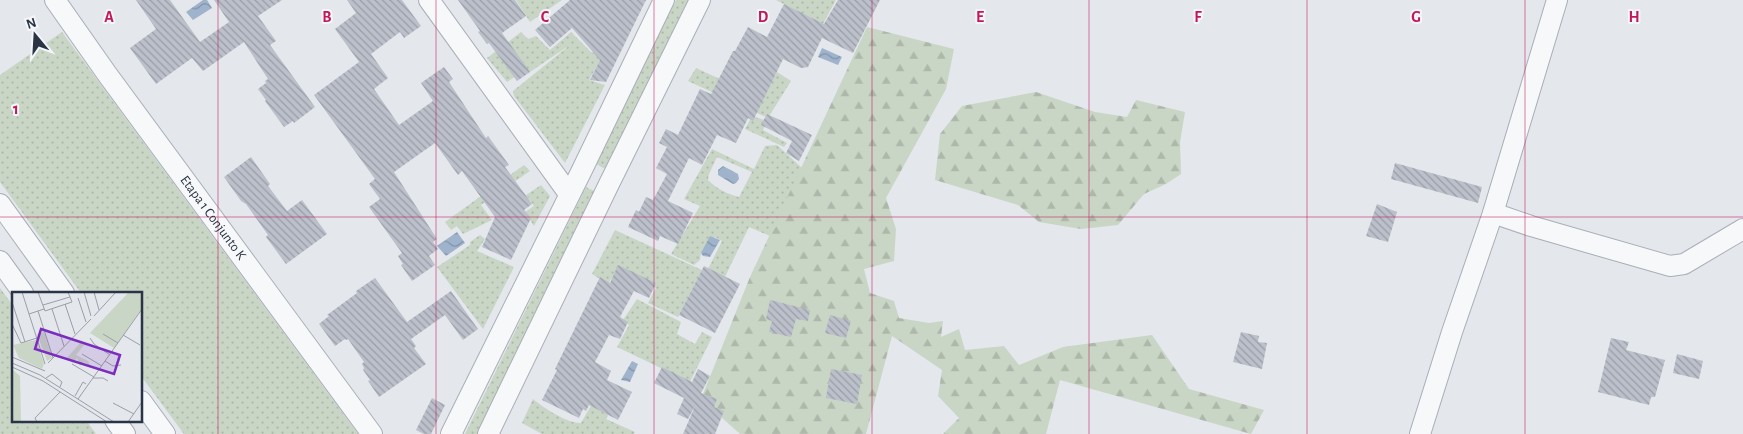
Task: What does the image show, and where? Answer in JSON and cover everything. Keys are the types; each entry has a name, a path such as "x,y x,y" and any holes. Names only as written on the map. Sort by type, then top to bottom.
{"street":[{"name":"Etapa 1 Conjunto K","path":"55,0 113,82 372,434"},
{"path":"429,0 569,194"},
{"path":"451,434 664,0"},
{"path":"488,434 700,0"},
{"path":"1420,434 1452,332 1493,213 1557,0"},
{"path":"582,170 609,184"},
{"path":"0,204 63,292"},
{"path":"1493,213 1531,226 1670,266 1684,264 1743,229"},
{"path":"0,261 22,292"},
{"path":"142,402 165,434"},
{"path":"116,422 125,434"}],"green space":[{"path":"516,0 562,0 530,22"},
{"path":"676,0 691,0 607,170 596,164"},
{"path":"776,0 836,0 823,24"},
{"path":"867,27 954,49 946,89 886,198 896,229 894,261 864,269 870,293 894,301 899,318 929,323 943,321 941,337 959,329 965,350 1004,346 1019,365 1063,347 1152,335 1189,389 1264,410 1251,434 1060,380 1046,434 943,434 959,418 938,396 942,370 892,336 866,434 740,434 701,399 750,277"},
{"path":"62,32 358,434 184,434 142,377 142,292 80,292 0,182 0,75"},
{"path":"521,32 528,39 536,36 550,50 571,32 592,53 611,41 589,80 605,85 565,163 514,96 513,91 570,45 530,72 527,69 507,82 487,58"},
{"path":"696,68 748,92 760,102 777,72 791,81 768,118 688,81"},
{"path":"1036,92 1095,112 1127,117 1136,100 1185,112 1180,142 1181,174 1166,184 1144,194 1118,225 1081,229 1039,222 1018,205 935,180 940,134 962,106"},
{"path":"752,116 767,121 763,130 787,143 784,147 745,129"},
{"path":"777,145 802,168 770,236 749,227 724,279 707,271 722,241 715,237 701,253 700,260 694,265 671,254 700,206 684,199 712,149 754,169 765,146","holes":["717,157 752,172 739,197 722,191 708,180"]},
{"path":"524,165 530,171 481,205 492,220 463,234 457,226 451,230 445,222"},
{"path":"541,185 550,196 534,226 525,212 534,206 526,195"},
{"path":"586,187 598,193 479,434 465,434"},
{"path":"615,230 702,270 678,317 648,303 656,288 618,269 608,284 592,274"},
{"path":"480,235 485,239 477,251 514,267 483,329 437,267 470,245 470,242"},
{"path":"0,288 12,304 12,422 87,422 96,434 0,434"},
{"path":"637,299 681,322 677,334 695,344 702,332 712,337 690,382 617,347 629,325 623,320"},
{"path":"533,399 556,415 576,423 581,423 593,402 612,408 606,419 635,432 634,434 542,434 522,423"}],"water":[{"path":"203,0 207,0 212,8 193,20 186,12"},
{"path":"822,48 842,57 838,65 818,57"},
{"path":"723,166 738,174 739,179 736,183 733,184 718,175 718,170"},
{"path":"457,232 465,243 446,256 437,246"},
{"path":"710,236 720,240 710,257 703,256 701,253"},
{"path":"632,361 638,364 630,382 621,380"}],"building":[{"path":"136,0 170,0 200,42 229,22 214,0 282,0 258,16 276,41 270,45 315,107 294,123 293,121 284,127 258,89 268,79 244,42 203,71 192,58 156,84 130,48 156,29"},
{"path":"347,0 402,0 421,26 404,38 400,32 371,54 388,78 374,89 399,125 433,101 421,83 444,67 453,79 449,82 486,138 488,136 509,165 505,167 532,204 524,210 531,218 511,260 482,247 495,217 462,171 458,175 435,143 394,172 437,239 433,242 438,249 429,256 435,265 412,281 401,265 403,264 398,256 402,253 369,207 380,199 369,184 375,179 314,95 359,62 335,29 356,13"},
{"path":"458,0 515,0 526,16 502,33 530,72 517,81 489,43 487,44 478,32 480,31"},
{"path":"570,0 646,0 606,82 590,80 600,60 572,28 550,47 535,30"},
{"path":"838,0 880,0 853,53 822,38 808,67 801,68 783,59 753,121 748,118 736,143 717,135 702,165 689,158 668,201 693,213 678,244 660,236 658,241 628,227 636,210 639,212 646,197 653,200 667,174 656,168 667,147 659,143 666,129 678,135 700,89 711,94 733,51 735,51 748,27 767,37 784,4 824,24"},
{"path":"767,114 812,135 799,161 786,153 792,141 761,125"},
{"path":"251,157 270,184 268,186 287,211 302,200 327,234 286,264 266,237 268,235 246,204 241,201 224,177"},
{"path":"1395,163 1482,187 1478,203 1391,179"},
{"path":"1377,204 1397,212 1388,242 1366,236"},
{"path":"618,265 656,283 649,298 634,291 620,317 628,322 620,339 609,335 595,362 611,371 607,380 632,392 618,420 589,405 586,411 583,409 579,418 542,400 600,277 610,283"},
{"path":"704,266 740,284 715,333 679,315"},
{"path":"375,278 407,322 451,291 478,329 463,340 445,315 411,339 416,346 414,348 426,364 379,397 363,370 362,364 364,362 348,339 335,346 319,324 329,316 327,315 357,293 356,291"},
{"path":"770,300 810,310 808,321 796,319 791,337 769,332 772,321 766,319"},
{"path":"830,315 851,321 846,338 825,333"},
{"path":"1241,332 1259,336 1258,342 1267,343 1262,369 1233,362"},
{"path":"1611,338 1629,342 1626,350 1665,360 1655,397 1651,397 1649,405 1598,392"},
{"path":"1677,354 1703,361 1699,379 1673,373"},
{"path":"662,367 692,382 698,369 710,376 701,393 717,399 714,407 724,411 715,434 683,434 695,406 688,419 677,414 684,398 654,383"},
{"path":"831,369 862,375 857,404 826,398"},
{"path":"432,398 445,405 431,434 424,434 416,430"}]}
